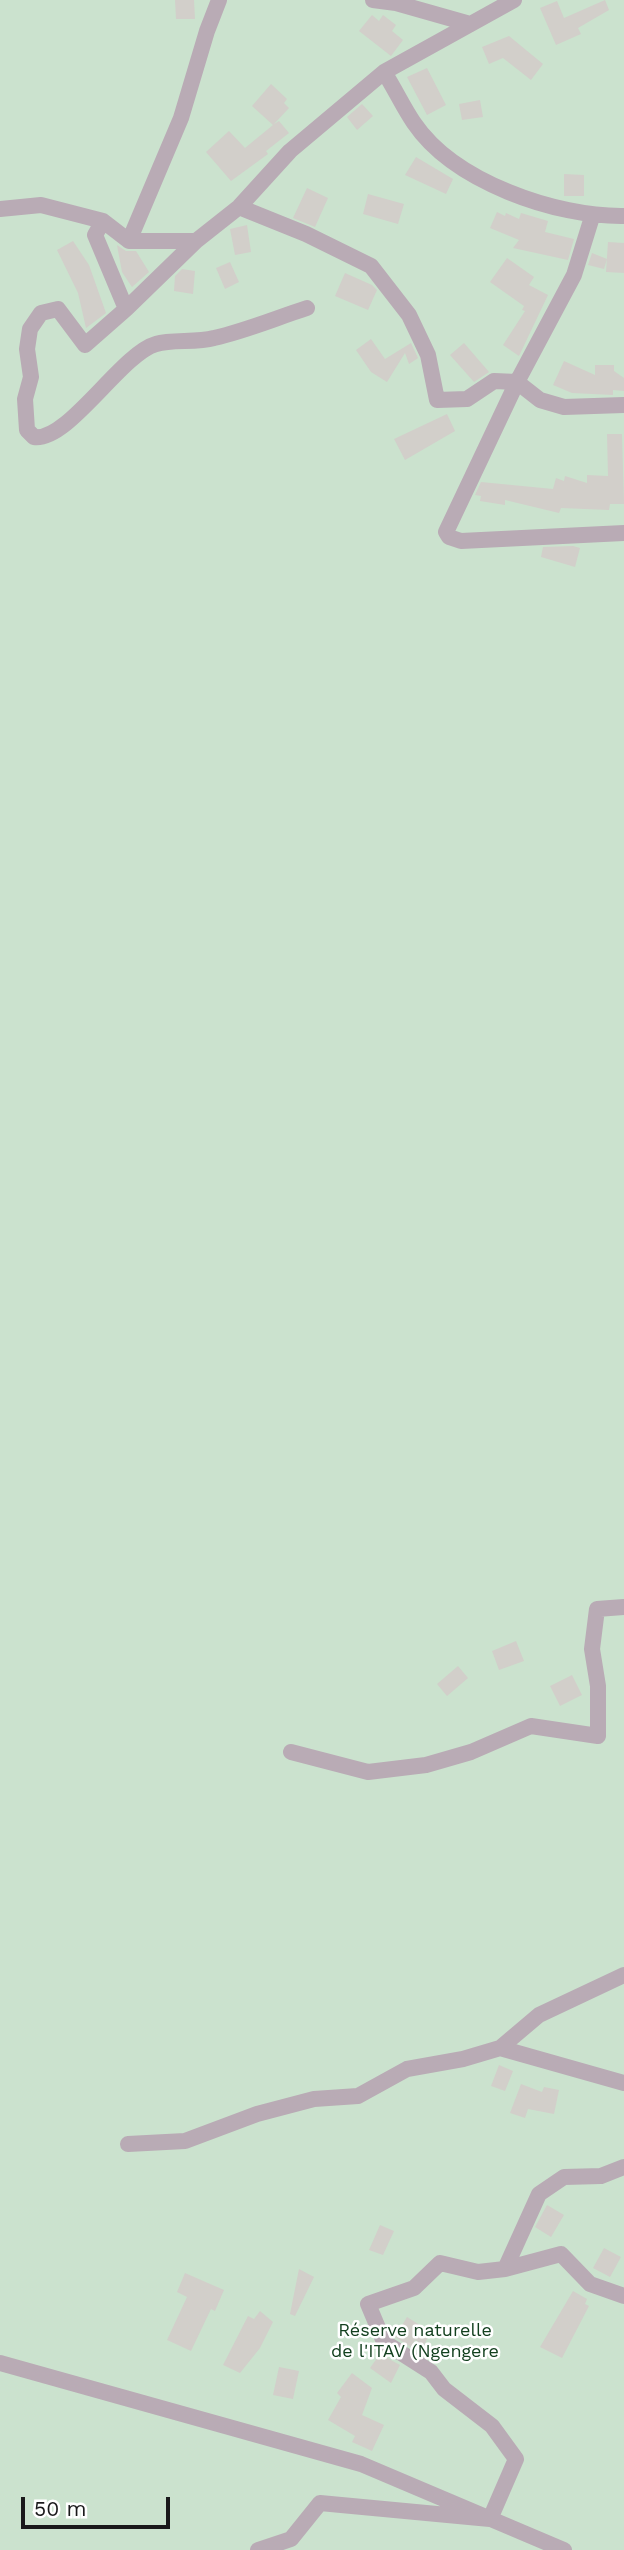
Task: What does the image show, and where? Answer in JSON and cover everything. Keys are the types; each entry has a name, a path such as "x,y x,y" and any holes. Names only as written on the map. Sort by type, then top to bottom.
{"street":[{"path":"130,241 181,118 219,0"},
{"path":"373,0 396,2 470,24"},
{"path":"307,308 216,338 155,344 117,372 82,410 48,435 34,437 27,430 25,399 31,377 27,349 30,329 41,313 58,309 86,345 196,241 239,207 290,151 384,72 514,0"},
{"path":"384,72 414,123 436,148 508,194 592,216 624,216"},
{"path":"0,209 41,205 103,222 130,241 196,241"},
{"path":"239,207 306,234 371,266 409,316 428,355 437,400 467,399 494,382 517,382 540,400 564,407 589,404 624,405"},
{"path":"592,216 574,275 517,382 446,532 449,537 461,541 624,533"},
{"path":"103,222 95,235 126,309"},
{"path":"291,1752 368,1772 426,1765 471,1752 531,1726 598,1736 598,1686 592,1649 597,1609 624,1607"},
{"path":"128,2144 186,2141 269,2111 314,2099 358,2096 407,2069 463,2059 500,2048 539,2015 624,1975"},
{"path":"500,2048 624,2083"},
{"path":"505,2269 539,2194 564,2177 601,2176 624,2167"},
{"path":"490,2519 516,2459 492,2426 444,2389 431,2372 384,2342 368,2304 414,2288 440,2263 478,2272 505,2269 561,2254 590,2284 624,2296"},
{"path":"0,2362 360,2464 564,2550"},
{"path":"258,2550 290,2539 320,2502 490,2519"}],"green space":[{"name":"Réserve naturelle de l'ITAV (Ngengere","path":"0,0 624,0 624,2550 0,2550"}],"building":[{"path":"175,0 194,0 195,19 176,19"},
{"path":"605,0 609,10 578,28 581,34 556,45 540,8 557,1 564,18"},
{"path":"372,15 379,21 383,15 396,25 392,31 403,40 391,56 359,31"},
{"path":"509,36 543,64 531,80 503,58 489,64 482,47"},
{"path":"427,68 446,105 427,115 407,77"},
{"path":"271,84 287,99 284,103 289,108 274,124 279,121 289,133 266,151 268,154 231,181 206,152 229,131 245,148 273,125 252,106"},
{"path":"480,100 483,117 462,120 459,104"},
{"path":"362,104 373,116 357,130 347,117"},
{"path":"416,157 453,179 446,194 405,175"},
{"path":"564,174 584,175 584,196 564,196"},
{"path":"307,188 328,198 315,227 293,218"},
{"path":"368,194 404,204 398,224 363,214"},
{"path":"497,212 519,219 521,213 548,221 545,232 574,239 568,260 513,248 519,240 490,228"},
{"path":"247,225 251,252 235,255 230,229"},
{"path":"73,241 89,265 106,313 86,328 78,293 57,250"},
{"path":"608,242 624,243 624,273 606,272"},
{"path":"117,245 126,251 136,251 149,272 132,287 122,272"},
{"path":"592,253 607,259 604,269 588,265"},
{"path":"507,258 534,277 529,285 548,295 519,356 503,345 525,311 522,310 524,306 490,282"},
{"path":"230,262 239,282 225,289 216,268"},
{"path":"182,269 195,271 193,294 174,291 175,276"},
{"path":"345,273 377,290 368,310 335,296"},
{"path":"371,339 385,359 411,343 418,358 409,364 405,353 387,382 371,372 356,350"},
{"path":"464,343 489,372 474,382 450,355"},
{"path":"564,361 595,375 595,365 614,365 614,371 624,378 624,391 613,390 613,395 572,393 553,385"},
{"path":"447,414 455,431 405,460 394,439"},
{"path":"607,434 622,434 624,504 610,504 609,510 561,508 559,513 505,500 505,505 480,501 481,496 475,495 481,482 553,489 556,478 564,481 565,476 587,483 587,475 608,476"},
{"path":"543,547 580,548 575,567 541,557"},
{"path":"516,1641 524,1661 499,1670 492,1651"},
{"path":"458,1666 468,1678 447,1696 437,1684"},
{"path":"572,1675 582,1695 560,1706 550,1686"},
{"path":"499,2065 513,2071 505,2091 491,2086"},
{"path":"521,2084 542,2092 544,2087 559,2090 554,2114 528,2109 525,2118 510,2113"},
{"path":"547,2205 564,2215 551,2237 535,2227"},
{"path":"380,2225 394,2231 383,2255 369,2250"},
{"path":"604,2248 621,2257 610,2277 593,2268"},
{"path":"299,2269 314,2277 295,2316 290,2314"},
{"path":"185,2273 224,2290 215,2311 211,2309 191,2351 167,2340 187,2297 177,2292"},
{"path":"573,2291 587,2299 585,2304 589,2306 562,2358 540,2347"},
{"path":"260,2311 273,2322 260,2348 240,2373 223,2365 248,2316 254,2319"},
{"path":"407,2317 431,2332 424,2345 415,2340 411,2347 395,2337"},
{"path":"380,2354 400,2365 391,2383 370,2368"},
{"path":"279,2367 299,2371 293,2399 273,2395"},
{"path":"352,2373 372,2388 362,2415 384,2425 372,2451 352,2442 355,2436 328,2420 341,2397 337,2393"}]}
